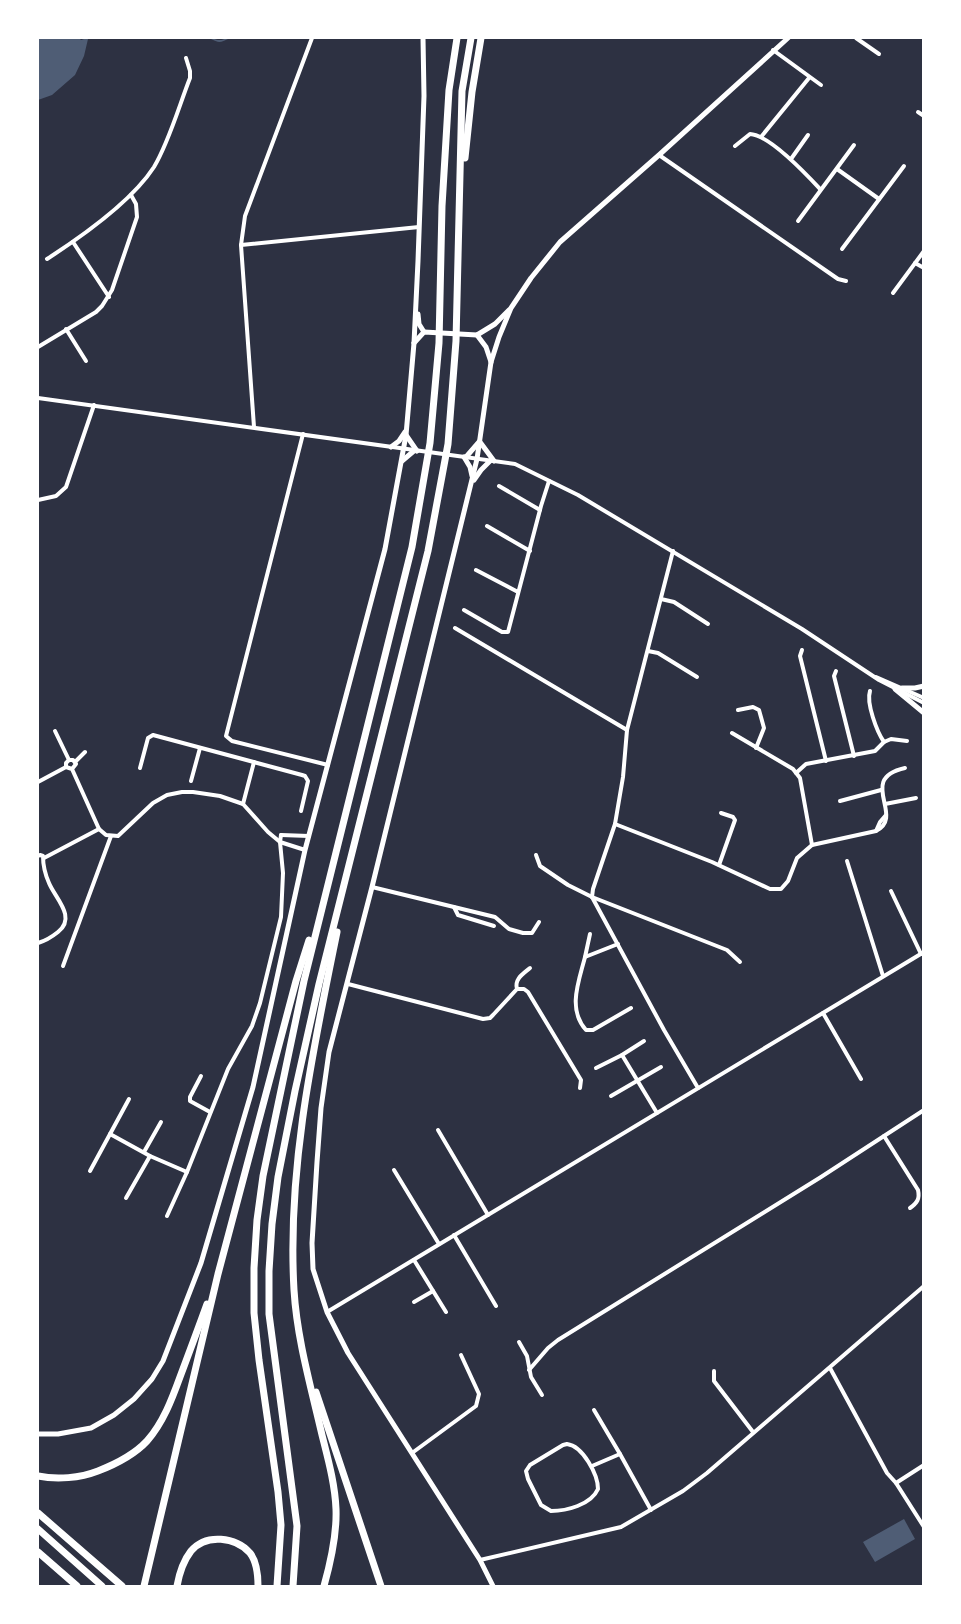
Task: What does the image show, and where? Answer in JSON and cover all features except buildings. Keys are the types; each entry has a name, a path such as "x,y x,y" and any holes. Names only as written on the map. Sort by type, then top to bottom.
{"highway":[{"path":"277,1586 281,1525 254,1313 256,1239 265,1167 304,981 412,547 430,443 439,343 442,206 449,90 457,38"},
{"path":"294,1586 297,1526 294,1493 269,1314 272,1224 278,1177 319,984 428,551 448,444 456,341 462,91 471,38"},
{"path":"459,207 472,92 481,38"},
{"path":"324,1586 334,1545 336,1508 330,1468 296,1316 293,1219 296,1172 308,1080 353,853"},
{"path":"145,1585 218,1274 296,981 327,885"},
{"path":"38,1476 61,1478 82,1476 122,1460 147,1441 169,1406 218,1274"},
{"path":"302,1349 380,1586"},
{"path":"38,1512 122,1586"},
{"path":"38,1529 102,1586"},
{"path":"177,1586 184,1564 192,1550 208,1540 222,1538 236,1542 250,1554 256,1566 258,1586"},
{"path":"38,1552 77,1586"}],"main road":[{"path":"38,1434 58,1434 91,1428 114,1415 134,1400 152,1379 163,1361 201,1263 254,1087 305,850 385,549 407,433 417,286 424,96 423,38"},
{"path":"492,1586 480,1560 348,1353 327,1312 313,1269 312,1244 317,1162 329,1052 348,984 472,482 491,362 511,308 531,278 560,242 788,38"},
{"path":"417,286 419,324 424,332"},
{"path":"424,332 475,335 495,324 511,308"},
{"path":"414,343 424,332"},
{"path":"475,335 486,347 491,362"},
{"path":"391,446 407,433"},
{"path":"402,461 417,451 407,433"},
{"path":"472,482 470,467 464,457 479,440"},
{"path":"472,482 492,460 479,440"},
{"path":"902,688 924,686"},
{"path":"895,689 924,714"}],"street":[{"path":"254,427 241,245 245,216 312,38"},
{"path":"856,38 879,54"},
{"path":"773,50 821,85"},
{"path":"47,259 74,242 131,195 153,168 160,155 190,78 186,58"},
{"path":"761,137 809,78"},
{"path":"918,112 924,116"},
{"path":"735,146 750,134 761,137 791,159 820,189"},
{"path":"791,159 808,135"},
{"path":"798,221 854,145"},
{"path":"659,155 838,279 846,281"},
{"path":"842,249 904,166"},
{"path":"837,168 879,199"},
{"path":"38,347 96,312 109,297 137,217 136,204 131,195"},
{"path":"241,245 419,227"},
{"path":"74,242 109,297"},
{"path":"893,293 924,251"},
{"path":"915,263 924,268"},
{"path":"66,329 86,361"},
{"path":"38,398 515,464 578,495 802,629 895,689 924,703"},
{"path":"38,500 56,496 66,487 94,405"},
{"path":"303,434 226,736 232,741 328,765"},
{"path":"464,610 502,632 506,633 509,630 549,481"},
{"path":"499,486 540,510"},
{"path":"487,526 530,551"},
{"path":"673,551 627,730 623,777 615,824 592,897 698,1088"},
{"path":"476,570 518,592"},
{"path":"661,599 674,602 708,624"},
{"path":"456,628 627,730"},
{"path":"648,650 658,653 697,677"},
{"path":"802,650 800,656 826,761"},
{"path":"836,671 834,676 854,756"},
{"path":"876,677 924,698"},
{"path":"870,691 869,697 878,734 884,742"},
{"path":"738,710 753,707 759,710 764,728 756,748"},
{"path":"55,731 69,760 75,762"},
{"path":"732,733 796,772 801,783 812,845"},
{"path":"140,768 148,738 151,736 302,774 307,778 308,786 301,811"},
{"path":"796,772 806,764 875,752 884,742 891,739 907,741"},
{"path":"191,781 200,748"},
{"path":"72,769 76,766 75,762 86,752"},
{"path":"66,767 66,763 69,760"},
{"path":"243,804 254,762"},
{"path":"38,782 66,767 72,769 100,829 111,836 118,836 146,809 167,795 193,792 220,796 243,804 268,832 280,842 305,850"},
{"path":"615,824 719,865 770,889 779,890 788,881 797,858 812,845 876,831 885,824 885,804 881,790 888,774 905,768"},
{"path":"840,801 881,790"},
{"path":"885,804 916,798"},
{"path":"719,865 735,820 734,817 721,813"},
{"path":"41,860 100,829"},
{"path":"167,1216 228,1069 252,1026 264,987 282,905 281,835"},
{"path":"63,966 111,836"},
{"path":"274,836 309,836"},
{"path":"38,855 42,855 41,860 50,885 63,906 66,917 64,926 58,932 38,943"},
{"path":"536,855 540,866 592,897 727,950 740,962"},
{"path":"847,861 883,976"},
{"path":"372,887 495,917 509,929 524,933 532,932 539,922"},
{"path":"327,1312 922,953 891,892"},
{"path":"454,907 458,915 494,926"},
{"path":"590,934 576,994 575,1006 579,1019 586,1030 592,1030 631,1008"},
{"path":"585,958 618,944"},
{"path":"517,989 516,984 519,977 530,968"},
{"path":"348,984 483,1019 490,1018 517,989 522,988 528,992 581,1080 580,1088"},
{"path":"823,1013 861,1079"},
{"path":"596,1068 644,1041"},
{"path":"622,1055 657,1113"},
{"path":"611,1096 638,1082 661,1066"},
{"path":"201,1076 190,1097 190,1101 210,1112"},
{"path":"90,1171 129,1099"},
{"path":"529,1370 548,1348 558,1340 924,1110"},
{"path":"144,1152 161,1122"},
{"path":"438,1130 488,1215"},
{"path":"110,1134 150,1156 186,1172"},
{"path":"884,1136 918,1190 917,1203 910,1208"},
{"path":"126,1198 150,1156"},
{"path":"394,1170 439,1244"},
{"path":"454,1235 496,1306"},
{"path":"414,1260 446,1312"},
{"path":"480,1560 622,1528 700,1478 924,1286"},
{"path":"414,1302 433,1291"},
{"path":"518,1342 526,1356 531,1378 542,1395"},
{"path":"412,1453 474,1409 479,1399 475,1385 461,1355"},
{"path":"830,1368 888,1473 924,1527"},
{"path":"714,1371 714,1382 753,1432"},
{"path":"594,1410 651,1510"},
{"path":"567,1444 577,1448 592,1466 598,1486 596,1494 588,1501 577,1506 556,1511 547,1509 541,1504 526,1475 530,1465 567,1444"},
{"path":"592,1466 620,1454"},
{"path":"896,1483 924,1465"}],"water":[{"path":"38,38 88,39 84,56 75,75 52,95 38,100"},
{"path":"904,1519 915,1539 875,1562 863,1542"}],"waterway":[{"path":"211,38 220,41 228,38"}]}
